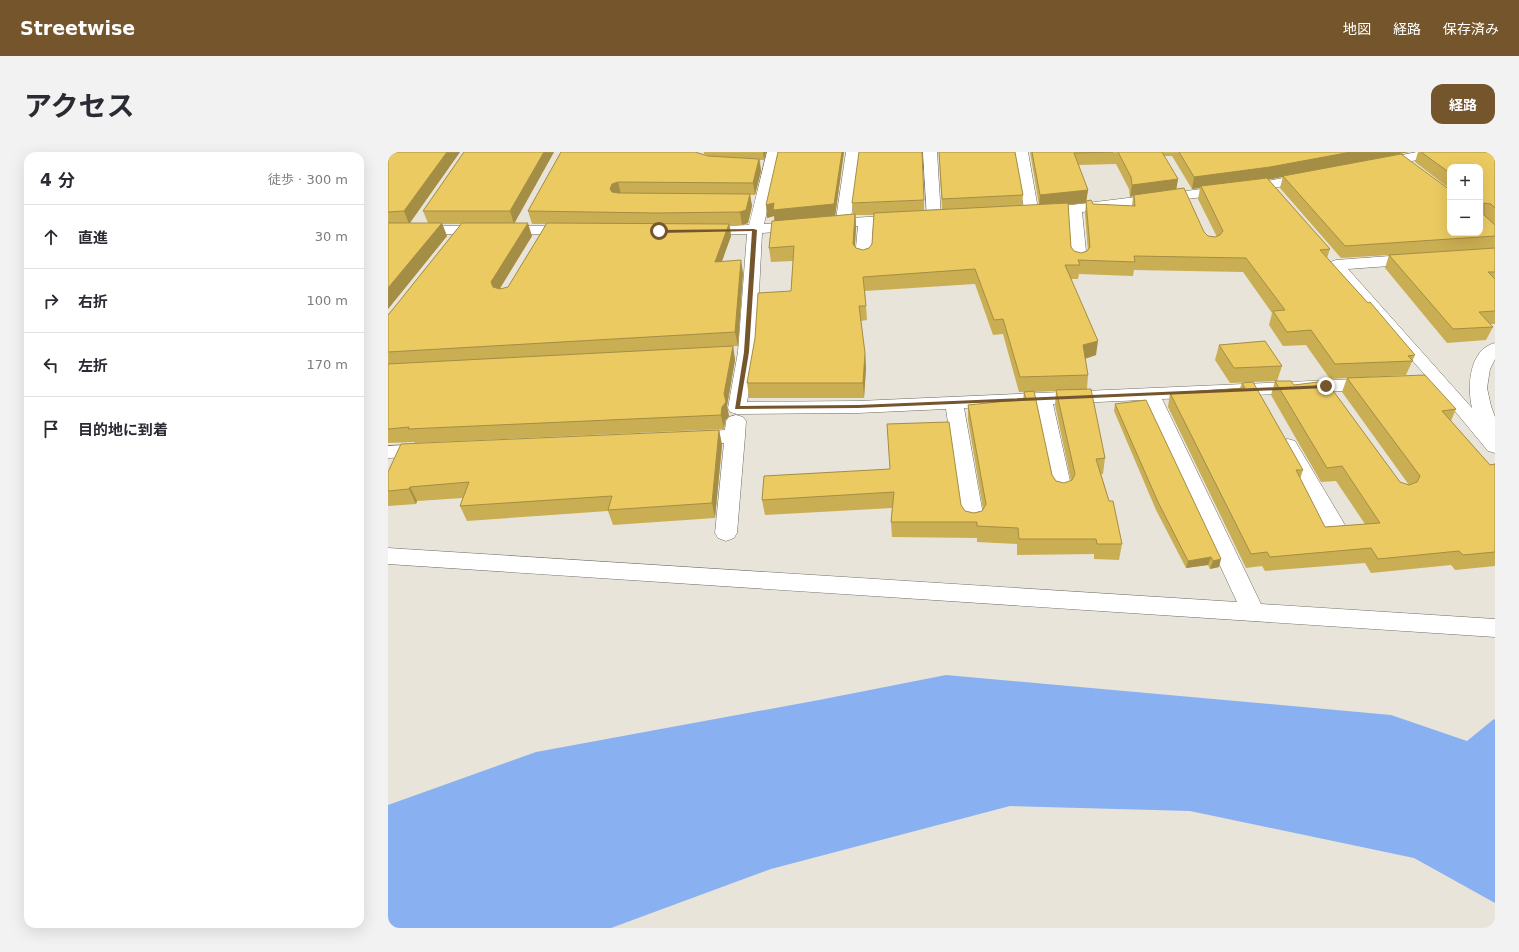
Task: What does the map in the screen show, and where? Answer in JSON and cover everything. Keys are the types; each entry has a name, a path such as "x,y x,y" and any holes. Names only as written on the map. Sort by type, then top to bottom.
{"street":[{"path":"726,533 735,436 739,352 754,230 774,152"},
{"path":"843,222 853,152"},
{"path":"930,152 934,218"},
{"path":"1021,152 1032,214"},
{"path":"1364,167 1437,152"},
{"path":"1401,160 1413,169"},
{"path":"755,165 770,166"},
{"path":"1016,215 1075,210 1183,189 1267,185 1326,174"},
{"path":"1267,185 1276,197"},
{"path":"1183,189 1193,209"},
{"path":"746,201 761,201"},
{"path":"1075,210 1079,261"},
{"path":"415,229 424,216"},
{"path":"520,229 528,216"},
{"path":"691,231 754,230 843,222 949,218"},
{"path":"863,258 866,221"},
{"path":"388,230 415,229 456,236 520,229 541,237 591,231"},
{"path":"1431,258 1331,260 1440,381 1495,447"},
{"path":"1495,348 1485,360 1477,384 1479,402 1492,432 1495,435"},
{"path":"737,408 858,407 1440,381"},
{"path":"1326,386 1339,405"},
{"path":"1256,389 1268,410"},
{"path":"1150,394 1253,612"},
{"path":"1042,399 1062,490"},
{"path":"954,402 973,520"},
{"path":"1280,430 1334,525"},
{"path":"672,439 735,436"},
{"path":"388,452 443,449"},
{"path":"388,556 1495,628"}],"water":[{"path":"946,675 1391,715 1467,741 1494,719 1495,903 1414,858 1190,811 1010,806 771,869 611,928 388,928 388,805 536,752"}],"building":[{"path":"388,152 447,152 404,211 388,212"},
{"path":"464,152 544,152 510,211 423,211"},
{"path":"561,152 695,152 708,156 759,159 753,183 618,182 612,184 610,189 612,192 618,193 750,194 746,210 740,212 656,213 528,211"},
{"path":"778,152 842,152 834,204 773,210 774,203 766,205"},
{"path":"859,152 922,152 924,200 852,203"},
{"path":"939,152 1015,152 1023,195 942,199"},
{"path":"1032,152 1113,152 1074,153 1088,190 1040,195"},
{"path":"1118,152 1162,152 1178,179 1132,185 1131,177"},
{"path":"1179,152 1351,152 1270,167 1194,177"},
{"path":"1421,152 1495,152 1495,208 1491,204 1484,203 1484,215 1495,225 1495,236 1345,246 1283,176 1401,154 1447,188 1447,236 1483,236 1483,164 1447,164 1447,171"},
{"path":"1267,178 1330,249 1320,250 1368,303 1370,302 1415,355 1408,356 1413,361 1335,364 1311,330 1287,332 1273,311 1285,310 1246,258 1134,256 1135,262 1078,260 1080,265 1065,265 1098,341 1083,345 1088,375 1020,377 1003,319 994,320 975,269 863,277 866,306 859,306 865,353 863,383 747,383 755,338 758,293 791,291 794,246 769,248 772,221 855,214 853,244 856,248 863,250 869,248 872,244 874,213 1068,203 1071,247 1074,251 1081,253 1087,251 1090,247 1086,201 1091,200 1093,204 1135,206 1134,195 1184,188 1204,232 1208,236 1215,237 1220,235 1223,231 1201,186"},
{"path":"388,223 442,223 388,288"},
{"path":"462,223 528,223 491,282 493,287 500,289 508,287 547,223 729,224 715,262 741,260 735,332 388,352 388,314"},
{"path":"1495,248 1495,272 1488,272 1495,279 1495,311 1479,312 1493,327 1453,329 1389,255"},
{"path":"1265,341 1282,366 1234,368 1219,345"},
{"path":"733,346 724,394 726,402 722,407 721,415 388,429 388,364"},
{"path":"1425,375 1456,409 1442,411 1490,465 1495,464 1495,552 1463,555 1459,551 1378,559 1371,548 1270,557 1267,552 1251,554 1170,393 1245,388 1242,383 1253,382 1303,470 1296,470 1325,527 1380,523 1342,466 1327,468 1275,381 1291,381 1294,385 1326,381 1400,482 1409,485 1417,482 1420,476 1347,378"},
{"path":"1091,389 1105,458 1096,459 1109,501 1113,501 1122,544 1097,544 1096,539 1019,539 1018,528 977,526 977,522 891,522 894,492 762,500 764,476 890,469 887,424 949,422 961,505 965,511 974,513 982,511 986,504 968,405 1026,399 1024,392 1034,391 1052,475 1056,481 1064,483 1072,480 1075,474 1056,390"},
{"path":"1146,400 1221,559 1213,561 1211,557 1188,561 1158,502 1115,404"},
{"path":"719,430 712,503 608,510 612,496 460,506 469,482 410,487 409,489 388,491 388,472 401,444"}],"route":[{"path":"659,231 754,230 747,352 737,408 858,407 1326,386"}]}
